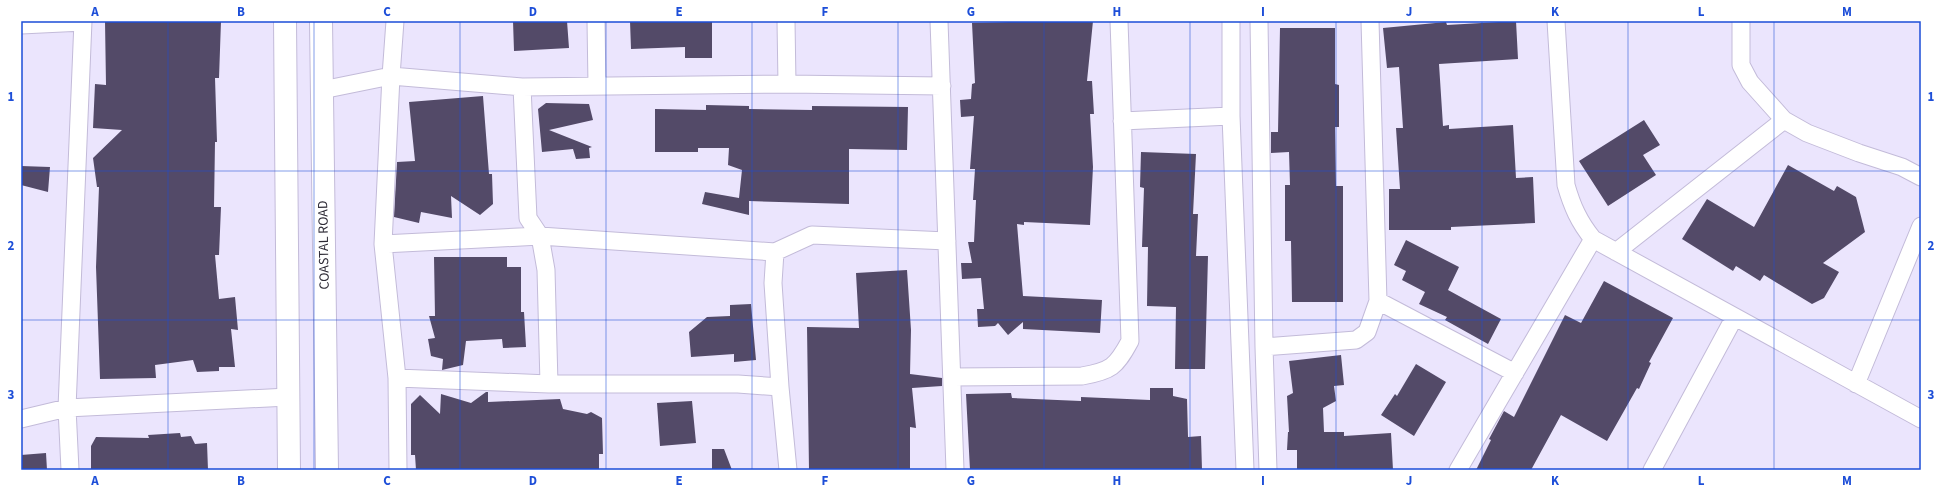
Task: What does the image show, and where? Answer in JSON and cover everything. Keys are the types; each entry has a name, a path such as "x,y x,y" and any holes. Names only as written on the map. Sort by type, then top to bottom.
{"highway":[{"path":"285,21 289,470"},
{"name":"COASTAL ROAD","path":"321,21 327,470"}],"street":[{"path":"21,25 83,21 67,408 70,470"},
{"path":"395,21 383,244 397,378 398,470"},
{"path":"596,21 597,85"},
{"path":"786,21 787,84"},
{"path":"939,21 955,470"},
{"path":"952,377 1082,376 1102,372 1119,361 1130,341 1119,21"},
{"path":"1231,21 1231,116 1245,470"},
{"path":"1259,21 1264,347 1268,470"},
{"path":"1264,347 1356,340 1367,332 1378,302 1370,21"},
{"path":"1556,21 1566,185 1575,212 1580,222 1593,239 1921,420"},
{"path":"1741,21 1742,65 1750,82 1784,120 1808,133 1859,153 1902,167 1921,177"},
{"path":"322,90 391,76 522,87 787,84 942,86"},
{"path":"522,87 528,218 540,236 546,270 549,384"},
{"path":"1122,121 1231,116"},
{"path":"1616,252 1784,120"},
{"path":"1856,384 1921,226"},
{"path":"383,244 540,236 775,252 812,235 947,241"},
{"path":"1458,470 1593,239"},
{"path":"775,252 773,283 780,387 788,470"},
{"path":"1378,302 1515,373"},
{"path":"1653,469 1734,318"},
{"path":"397,378 549,384 738,384 780,387"},
{"path":"21,419 67,408 288,397"}],"building":[{"path":"105,21 221,21 219,78 215,78 217,142 215,142 214,207 221,207 219,255 215,255 219,299 235,297 238,330 231,329 235,367 219,367 219,371 197,372 193,360 155,365 156,378 100,379 96,267 99,187 97,187 93,158 122,130 93,128 95,84 106,85"},
{"path":"513,21 567,21 569,48 514,51"},
{"path":"630,21 712,21 712,58 685,58 685,47 631,49"},
{"path":"1093,21 1087,81 1092,81 1094,114 1090,114 1093,167 1090,225 1024,222 1024,225 1017,224 1023,296 1102,300 1100,333 1023,329 1023,322 1008,335 998,323 995,326 978,327 977,309 984,309 981,278 962,279 961,263 972,263 968,242 974,242 976,200 973,200 975,169 970,169 974,116 961,117 960,100 971,99 972,84 975,83 972,23"},
{"path":"1516,21 1518,59 1439,64 1443,126 1449,125 1449,129 1513,125 1516,178 1533,177 1535,223 1451,227 1451,230 1389,230 1389,189 1400,189 1396,128 1403,128 1399,67 1387,68 1383,28 1446,22 1447,25"},
{"path":"1280,28 1335,28 1335,84 1339,85 1339,127 1335,127 1336,186 1343,186 1343,302 1292,302 1291,241 1285,241 1285,185 1290,185 1289,152 1271,153 1271,132 1278,132"},
{"path":"483,96 489,174 492,174 493,204 480,215 451,196 452,218 421,212 419,223 394,217 397,162 415,161 409,102"},
{"path":"546,103 589,104 593,120 549,130 592,147 589,148 590,158 576,159 573,149 542,152 538,109"},
{"path":"706,105 749,106 749,109 812,110 812,106 908,107 907,150 849,149 849,204 749,201 749,215 702,204 705,192 739,198 742,170 728,165 729,148 698,148 698,152 655,152 655,109 706,110"},
{"path":"1644,120 1660,145 1643,155 1656,175 1608,206 1579,161"},
{"path":"1141,152 1196,154 1193,214 1198,214 1196,256 1208,256 1205,369 1175,369 1176,307 1147,306 1148,247 1142,247 1144,188 1140,187"},
{"path":"1788,165 1834,191 1837,186 1856,197 1865,232 1823,263 1839,272 1824,298 1812,304 1764,275 1760,281 1736,266 1733,271 1682,239 1707,199 1754,227"},
{"path":"21,166 50,167 48,192 21,185"},
{"path":"1406,240 1459,267 1448,290 1501,319 1488,344 1445,320 1447,317 1419,304 1425,292 1402,280 1406,271 1394,265"},
{"path":"434,257 507,257 507,267 521,267 521,312 524,312 526,347 503,348 502,339 466,341 463,365 442,370 443,359 431,356 428,339 435,338 429,316 435,316"},
{"path":"907,270 911,330 910,374 942,378 942,386 912,388 916,428 910,427 910,470 809,470 807,327 859,328 856,273"},
{"path":"1604,281 1673,318 1649,362 1651,363 1639,389 1637,388 1607,441 1561,415 1531,470 1476,470 1491,440 1489,439 1504,411 1514,417 1565,315 1581,323"},
{"path":"751,304 756,360 734,362 734,354 691,357 689,332 707,317 730,316 730,305"},
{"path":"1341,355 1344,385 1334,386 1336,401 1323,408 1324,432 1344,432 1344,436 1391,433 1393,470 1297,470 1297,450 1287,450 1289,432 1287,396 1293,393 1289,361"},
{"path":"1416,364 1446,382 1414,436 1381,415 1395,394 1397,396"},
{"path":"1150,388 1173,388 1173,396 1187,399 1188,437 1201,436 1202,470 970,470 966,394 1011,393 1012,398 1081,401 1081,397 1150,400"},
{"path":"488,392 488,402 560,399 563,409 587,414 591,412 602,418 603,454 599,454 599,470 416,470 415,455 411,455 411,404 420,395 440,414 441,394 471,403"},
{"path":"692,401 696,443 660,446 657,403"},
{"path":"180,433 181,437 191,436 195,444 207,443 208,470 91,470 91,446 96,437 149,438 148,435"},
{"path":"712,449 724,449 732,470 712,470"},
{"path":"46,453 47,470 21,470 21,455"}]}
